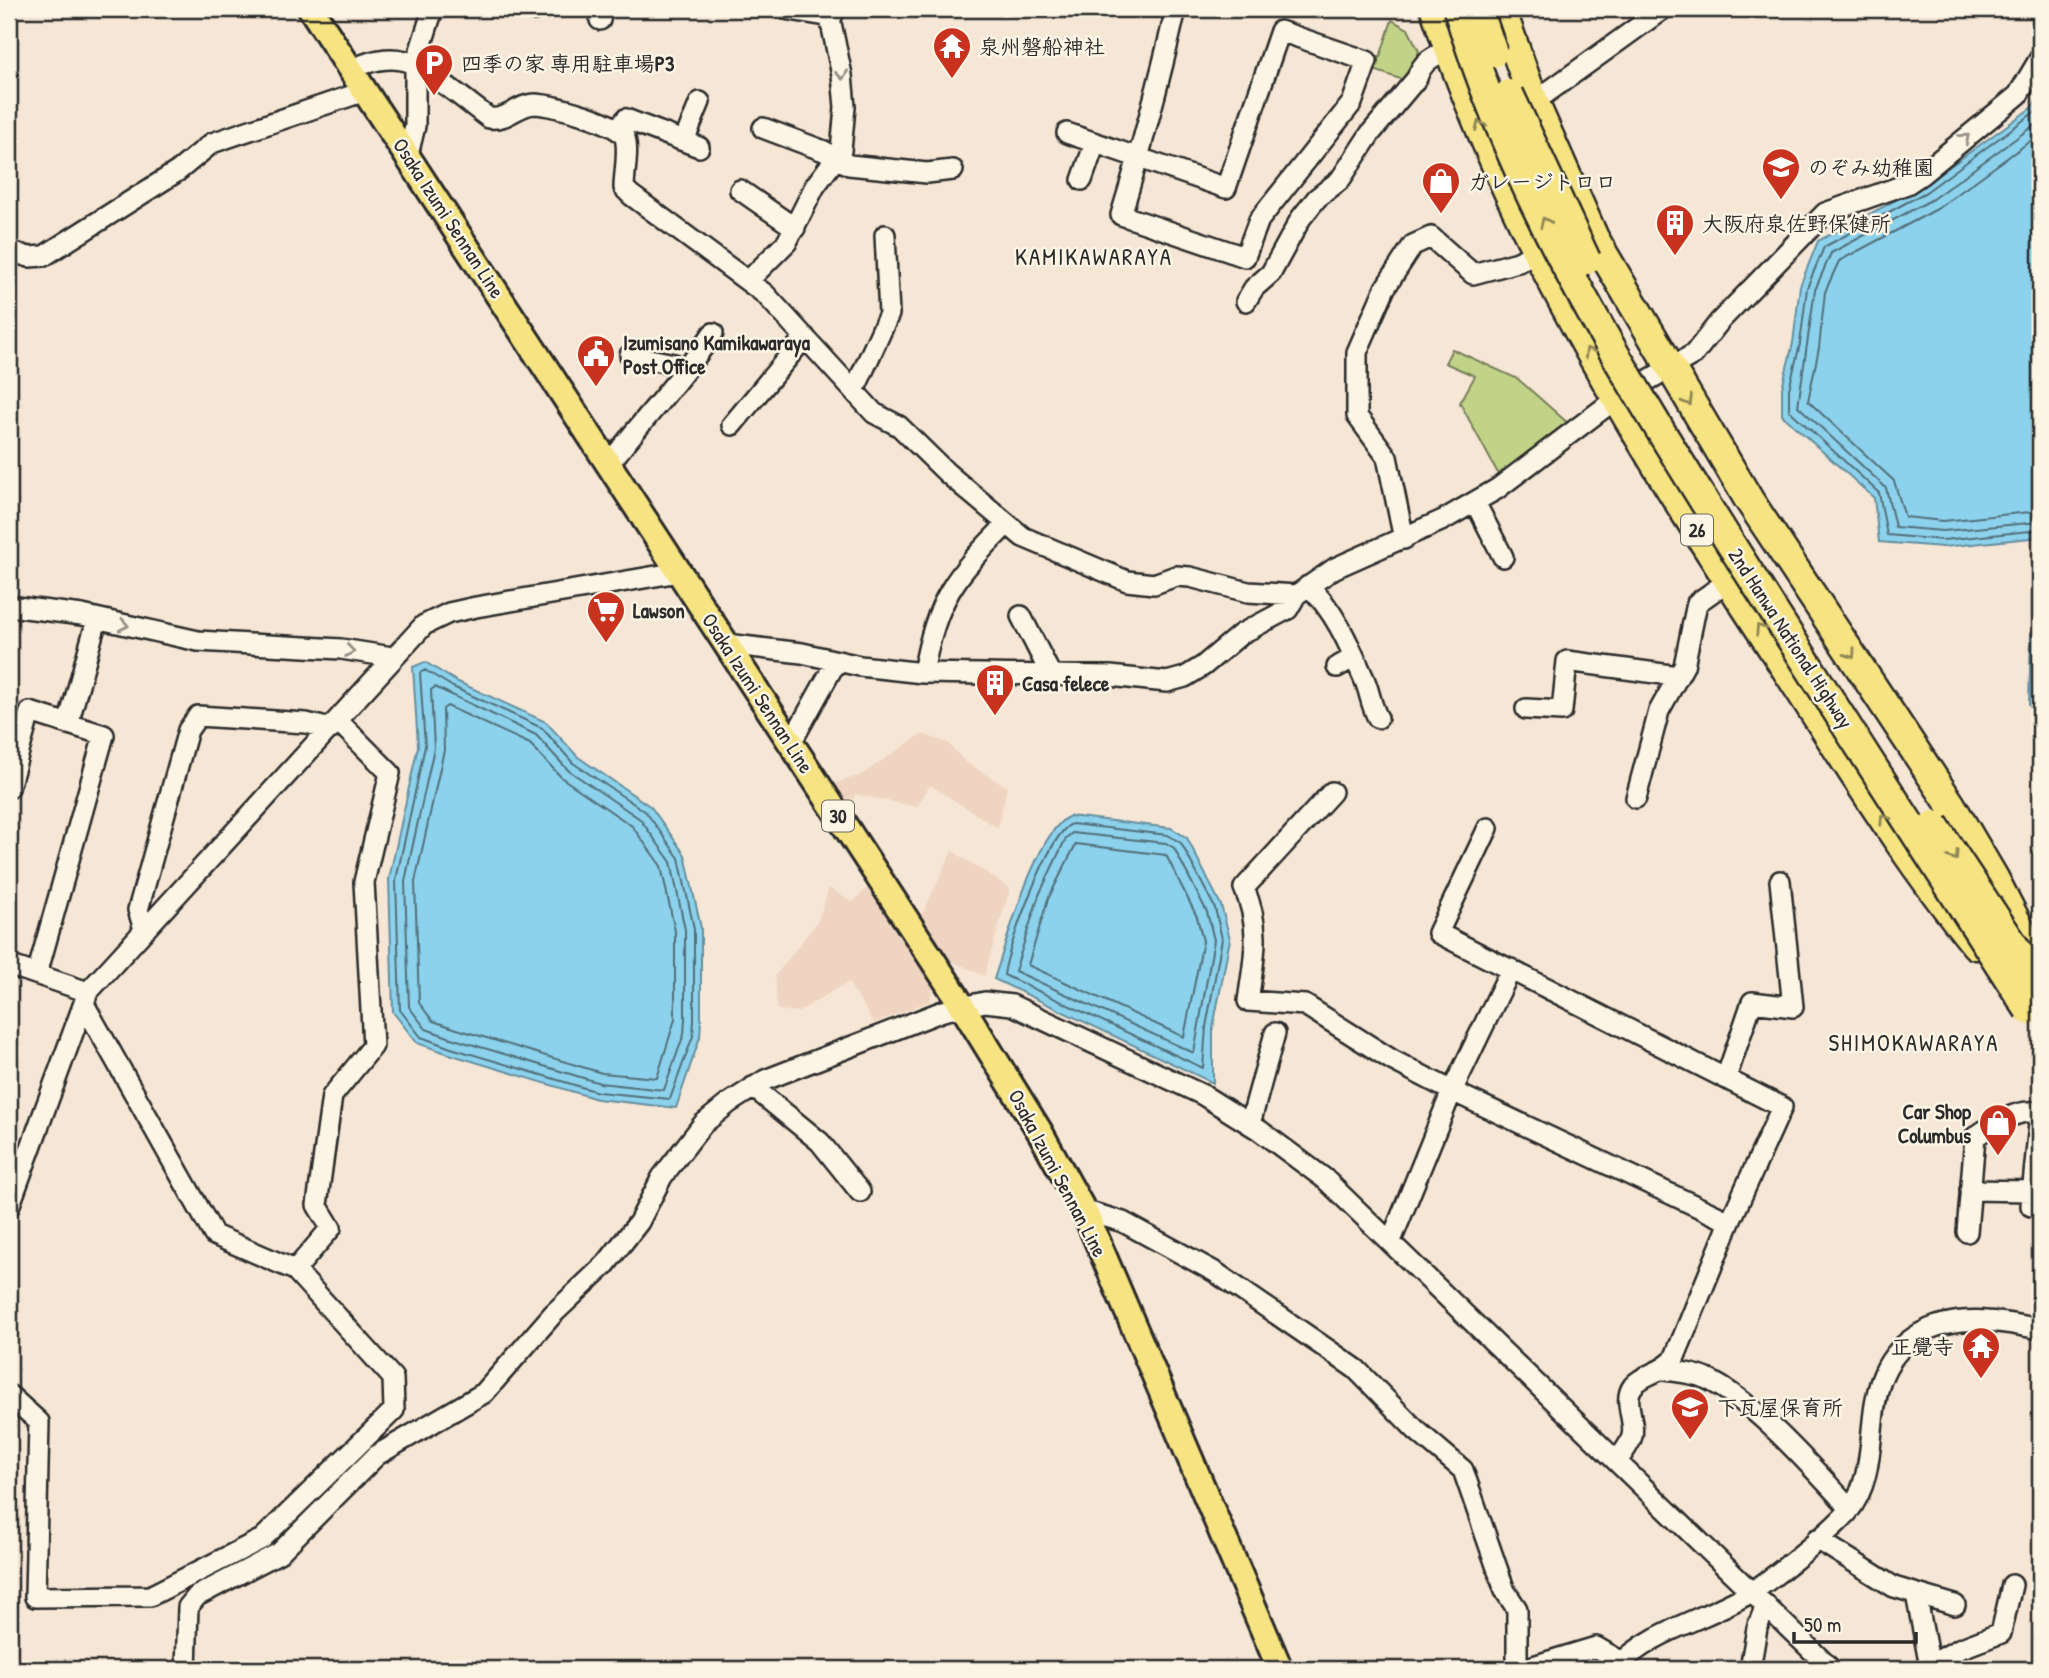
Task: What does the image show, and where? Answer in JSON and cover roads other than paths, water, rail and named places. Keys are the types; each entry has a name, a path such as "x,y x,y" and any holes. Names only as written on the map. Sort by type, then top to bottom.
{"highway":[{"name":"26","path":"1435,9 1449,49 1536,252 1617,398 1728,581 1932,892 2037,1007"},
{"name":"2nd Hanwa National Highway","path":"1458,9 1506,139 1545,222 1644,407 2037,1007"},
{"name":"2nd Hanwa National Highway","path":"1478,9 1525,134 1570,230 1664,402 2037,1007"},
{"path":"1501,9 1534,102 1594,238 1749,500 1951,805 1994,878 2040,968"}],"main road":[{"name":"Osaka Izumi Sennan Line","path":"311,9 962,1006 1040,1132 1083,1210 1280,1669"}],"street":[{"path":"408,155 415,126 415,66 433,9"},
{"path":"748,282 788,242 815,186 836,158 843,140 845,107 830,13 784,9"},
{"path":"1067,133 1095,143 1139,158 1226,188 1280,31 1367,61 1352,103 1259,220 1245,257 1121,215 1139,158 1176,9"},
{"path":"1534,102 1663,9"},
{"path":"1246,301 1254,288 1271,273 1301,218 1317,198 1340,180 1370,134 1417,78 1420,67 1432,57 1449,49"},
{"path":"726,644 802,653 836,662 923,673 1110,676 1159,682 1185,677 1203,666 1241,634 1288,609 1302,591 1335,568 1404,539 1497,489 1617,398 1694,354 1720,321 1825,213 1906,184 1922,174 2018,95 2040,58"},
{"path":"9,251 29,257 44,256 178,170 212,143 359,81 361,65 384,60 408,61 489,118 499,120 533,104 606,122 618,128 625,139 624,188 631,195 765,294 874,413 899,426 947,473 1023,537 1050,551 1127,581 1154,584 1176,576 1190,577 1248,592 1302,591 1322,598 1345,663 1367,684 1370,703 1378,718"},
{"path":"618,128 626,119 692,144 699,102"},
{"path":"763,128 849,165 927,173 953,170"},
{"path":"1082,180 1095,143"},
{"path":"740,190 795,228"},
{"path":"854,391 889,314 885,235"},
{"path":"1404,539 1387,457 1357,416 1357,352 1385,288 1413,245 1431,237 1473,274 1518,262 1536,252"},
{"path":"607,461 616,455 713,333"},
{"path":"732,425 805,337"},
{"path":"631,355 674,364 683,372"},
{"path":"1475,502 1503,557"},
{"path":"923,673 939,608 951,586 1007,524"},
{"path":"9,1207 86,998 144,929 334,725 392,657 425,625 449,613 679,572"},
{"path":"1636,798 1659,711 1684,666 1698,603 1728,581"},
{"path":"9,606 97,619 198,641 341,649 392,657"},
{"path":"1021,616 1052,677"},
{"path":"68,724 97,619"},
{"path":"1526,709 1562,711 1567,661 1678,676"},
{"path":"790,743 836,662"},
{"path":"9,788 30,712 104,735 37,974"},
{"path":"144,929 138,910 188,730 198,716 334,725 390,773 364,882 373,1046 332,1096 317,1205 331,1228 295,1270"},
{"path":"1332,792 1244,888 1255,913 1256,925 1248,1001 1305,1005 1392,1059 1452,1091 1730,1222"},
{"path":"1488,828 1438,933 1782,1107 1730,1222 1674,1359 1665,1370"},
{"path":"1726,1078 1752,1002 1793,1007 1780,881"},
{"path":"9,965 37,974 86,998 214,1235 295,1270 393,1378 394,1410 262,1539 150,1596 36,1597 38,1422 9,1395"},
{"path":"1391,1241 1452,1091 1511,970"},
{"path":"186,1669 188,1607 198,1596 279,1553 377,1455 484,1394 552,1314 618,1249 639,1222 662,1177 703,1124 753,1087 905,1026 962,1006 992,1002 1012,1005 1203,1095 1250,1124 1325,1179 1831,1669"},
{"path":"1250,1124 1275,1033"},
{"path":"753,1087 820,1142 860,1192"},
{"path":"1967,1232 1970,1190 1975,1136 1993,1124 2030,1110 2040,1113 2038,1164 2032,1198 2018,1193 1970,1190"},
{"path":"1083,1210 1123,1222 1215,1272 1356,1369 1416,1430 1463,1470 1505,1591 1517,1609 1517,1669"},
{"path":"1523,1669 1596,1647 1618,1666 1651,1639 1759,1598 1850,1508 1865,1481 1875,1396 1882,1375 1898,1351 1916,1336 1934,1327 1973,1320 2000,1321 2040,1329"},
{"path":"1618,1461 1632,1438 1629,1395 1642,1378 1665,1370 1706,1378 1782,1436 1850,1508"},
{"path":"1817,1539 1894,1587 1955,1605"},
{"path":"1916,1594 1927,1668 1959,1649 2001,1633 2012,1585"},
{"path":"1750,1669 1759,1598"}],"water":[{"path":"2040,96 2040,537 1943,547 1879,542 1874,498 1782,415 1782,388 1793,343 1800,286 1818,241 1923,186 2031,108"},
{"path":"2040,629 2040,724 2029,705 2031,633"},
{"path":"425,662 456,681 546,722 578,757 651,807 685,855 701,928 701,1020 700,1037 676,1108 597,1099 449,1054 417,1043 393,1012 389,879 418,746 413,667"},
{"path":"1070,816 1171,828 1187,838 1221,905 1230,939 1213,1028 1213,1083 994,979 1035,864 1058,825"}],"place":[{"name":"泉州磐船神社","path":"952,80"},
{"name":"四季の家 専用駐車場P3","path":"434,97"},
{"name":"のぞみ幼稚園","path":"1781,201"},
{"name":"ガレージトロロ","path":"1441,215"},
{"name":"大阪府泉佐野保健所","path":"1675,257"},
{"name":"Izumisano Kamikawaraya Post Office","path":"596,388"},
{"name":"Lawson","path":"606,644"},
{"name":"Casa felece","path":"995,717"},
{"name":"Car Shop Columbus","path":"1998,1157"},
{"name":"正覺寺","path":"1981,1380"},
{"name":"下瓦屋保育所","path":"1690,1441"}],"district":[{"name":"KAMIKAWARAYA","path":"1094,256"},
{"name":"SHIMOKAWARAYA","path":"1914,1042"}]}
